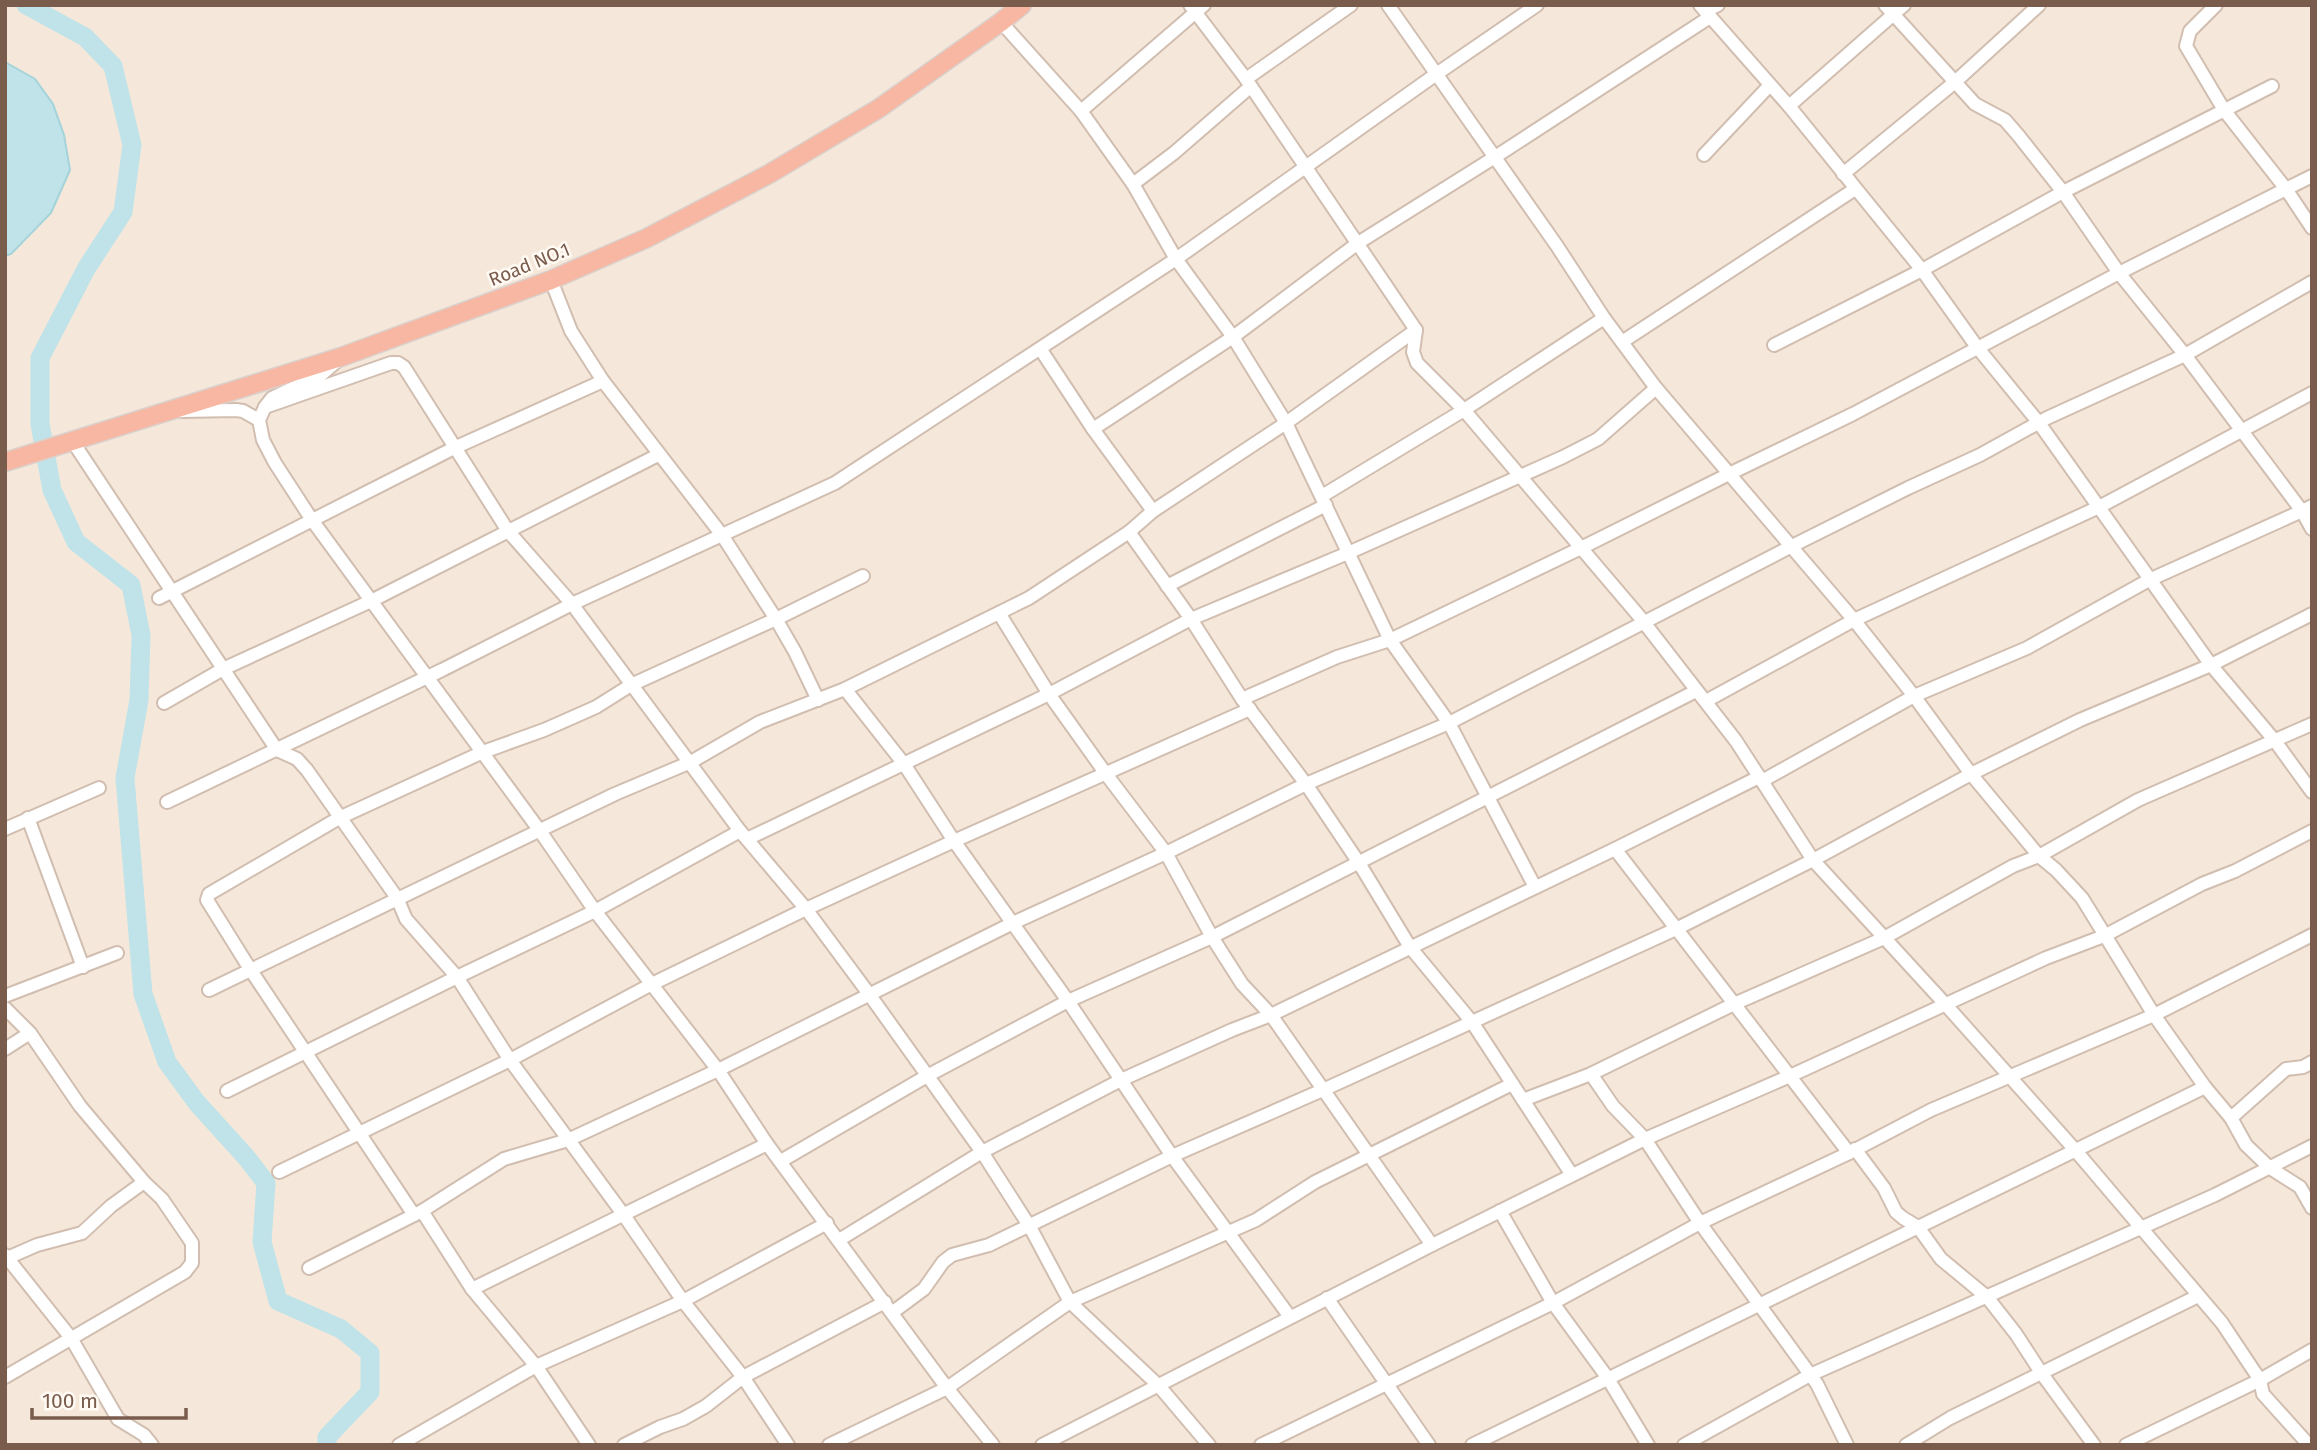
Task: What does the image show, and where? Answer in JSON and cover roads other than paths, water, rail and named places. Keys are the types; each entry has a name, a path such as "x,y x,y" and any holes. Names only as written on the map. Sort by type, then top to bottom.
{"highway":[{"name":"Road NO.1","path":"5,462 341,357 551,280 647,237 769,174 878,109 1022,5"}],"street":[{"path":"1133,184 1174,153 1248,83 1351,5"},
{"path":"167,802 572,604 835,484 1176,259 1537,5"},
{"path":"1093,429 1233,337 1358,243 1495,157 1705,11 1718,5"},
{"path":"1789,106 1889,10 1904,5"},
{"path":"1843,174 1955,82 2039,5"},
{"path":"2216,5 2190,31 2186,46 2224,110 2286,189 2312,228"},
{"path":"1391,7 1604,318 1656,388 1854,620 1971,774 2039,856 2082,898 2154,1015 2205,1087 2231,1118 2246,1144 2270,1168 2300,1187 2312,1208"},
{"path":"1081,111 1196,8 1416,330 1413,352 1417,363 1464,410 1706,701 1813,860 1946,1005 2141,1227 2222,1323 2259,1380 2263,1394 2309,1445"},
{"path":"1889,10 1975,104 2005,120 2063,192 2119,273 2242,431 2307,509 2312,529"},
{"path":"1705,11 1789,106 1922,270 1977,347 2039,424 2211,665 2275,741 2312,792"},
{"path":"1001,22 1081,111 1133,184 1176,259 1233,337 1286,424 1390,640 1449,723 1535,887"},
{"path":"1704,155 1770,85"},
{"path":"1774,345 1922,270 2063,192 2272,86"},
{"path":"279,1171 510,1060 650,985 806,909 1106,774 1337,657 1390,640 1581,548 1853,414 2119,273 2312,176"},
{"path":"1622,342 1855,189"},
{"path":"551,280 571,331 603,381 722,535 776,619 818,700"},
{"path":"309,1268 418,1213 504,1160 568,1140 718,1070 1013,923 1166,853 1306,784 1449,723 1908,488 2185,355 2312,282"},
{"path":"1167,586 1324,501 1604,318"},
{"path":"209,990 615,794 691,762 760,722 845,690 1028,598 1129,532 1153,511 1286,424 1416,330"},
{"path":"1041,350 1093,429 1153,511"},
{"path":"341,357 321,374 272,398 265,407 259,420 263,440 275,463 312,520 540,831 595,911 718,1070 767,1144 947,1388 993,1445"},
{"path":"265,407 391,363 404,367 508,531 572,604 744,835 806,909 982,1152 1030,1227 1070,1302 1158,1385 1209,1445"},
{"path":"159,598 454,448 603,381"},
{"path":"227,1091 744,835 904,764 1049,694 1191,619 1348,554 1598,439 1656,388"},
{"path":"1706,701 1854,620 2099,507 2312,393"},
{"path":"171,412 236,410 259,420"},
{"path":"74,442 277,750 297,759 302,765 397,898 406,919 457,977 510,1060 683,1301 743,1377 788,1445"},
{"path":"164,703 223,668 371,601 659,455"},
{"path":"839,1240 982,1152 1121,1080 1271,1015 1761,779 1914,696 2028,648 2149,580 2307,509"},
{"path":"1129,532 1191,619 1246,704 1306,784 1359,863 1410,947 1472,1021 1572,1175"},
{"path":"589,1445 536,1366 472,1289 360,1132 207,900 209,894 339,818 482,752 544,730 596,706 631,685 863,576"},
{"path":"999,612 1049,694 1166,853 1212,937 1242,984 1271,1015 1325,1089 1432,1245"},
{"path":"624,1445 706,1406 743,1377 924,1289 943,1262 952,1255 989,1245 1030,1227 1172,1156 1676,929 1813,860 1971,774 2080,720 2211,665 2312,614"},
{"path":"845,690 904,764 954,841 1068,1001 1172,1156 1290,1317"},
{"path":"781,1161 927,1076 1068,1001 1212,937 1696,691"},
{"path":"1523,1100 1591,1074 1734,1004 1884,938 2138,800 2312,724"},
{"path":"5,829 99,789"},
{"path":"28,818 83,967"},
{"path":"1042,1445 1644,1139 1790,1076 2046,958 2104,936 2202,884 2312,831"},
{"path":"1615,849 1790,1076 1884,1188 1896,1212 1918,1227 1941,1259 1987,1297 2094,1445"},
{"path":"1261,1445 1553,1303 1700,1223 1852,1151 1931,1110 2154,1015 2312,935"},
{"path":"5,996 117,953"},
{"path":"5,1008 30,1033 80,1106 144,1182 162,1199 192,1243 192,1263 185,1272 5,1377"},
{"path":"5,1049 30,1033"},
{"path":"2231,1118 2286,1069 2303,1067 2312,1062"},
{"path":"1591,1074 1613,1106 1644,1139 1700,1223 1817,1384 1847,1445"},
{"path":"829,1445 947,1388 1070,1302 1256,1220 1315,1182 1512,1084"},
{"path":"1472,1445 2205,1087"},
{"path":"472,1289 767,1144"},
{"path":"1684,1445 1810,1375 2141,1227 2312,1146"},
{"path":"144,1182 111,1206 82,1233 6,1257 71,1338 118,1419 144,1435 152,1445"},
{"path":"1500,1211 1553,1303 1607,1377 1648,1445"},
{"path":"399,1445 536,1366 683,1301 827,1223"},
{"path":"1906,1445 1950,1418 2198,1296"},
{"path":"1327,1298 1429,1445"},
{"path":"2126,1445 2259,1380 2312,1350"}],"water":[{"path":"5,62 35,79 53,104 64,135 70,170 51,213 11,254 5,256"}],"waterway":[{"path":"26,5 85,37 113,66 132,145 123,212 86,269 40,358 40,424 52,490 76,542 131,585 141,635 139,700 125,778 143,994 167,1062 197,1103 266,1183 262,1242 278,1301 341,1329 370,1353 370,1392 327,1437 327,1445"}]}
